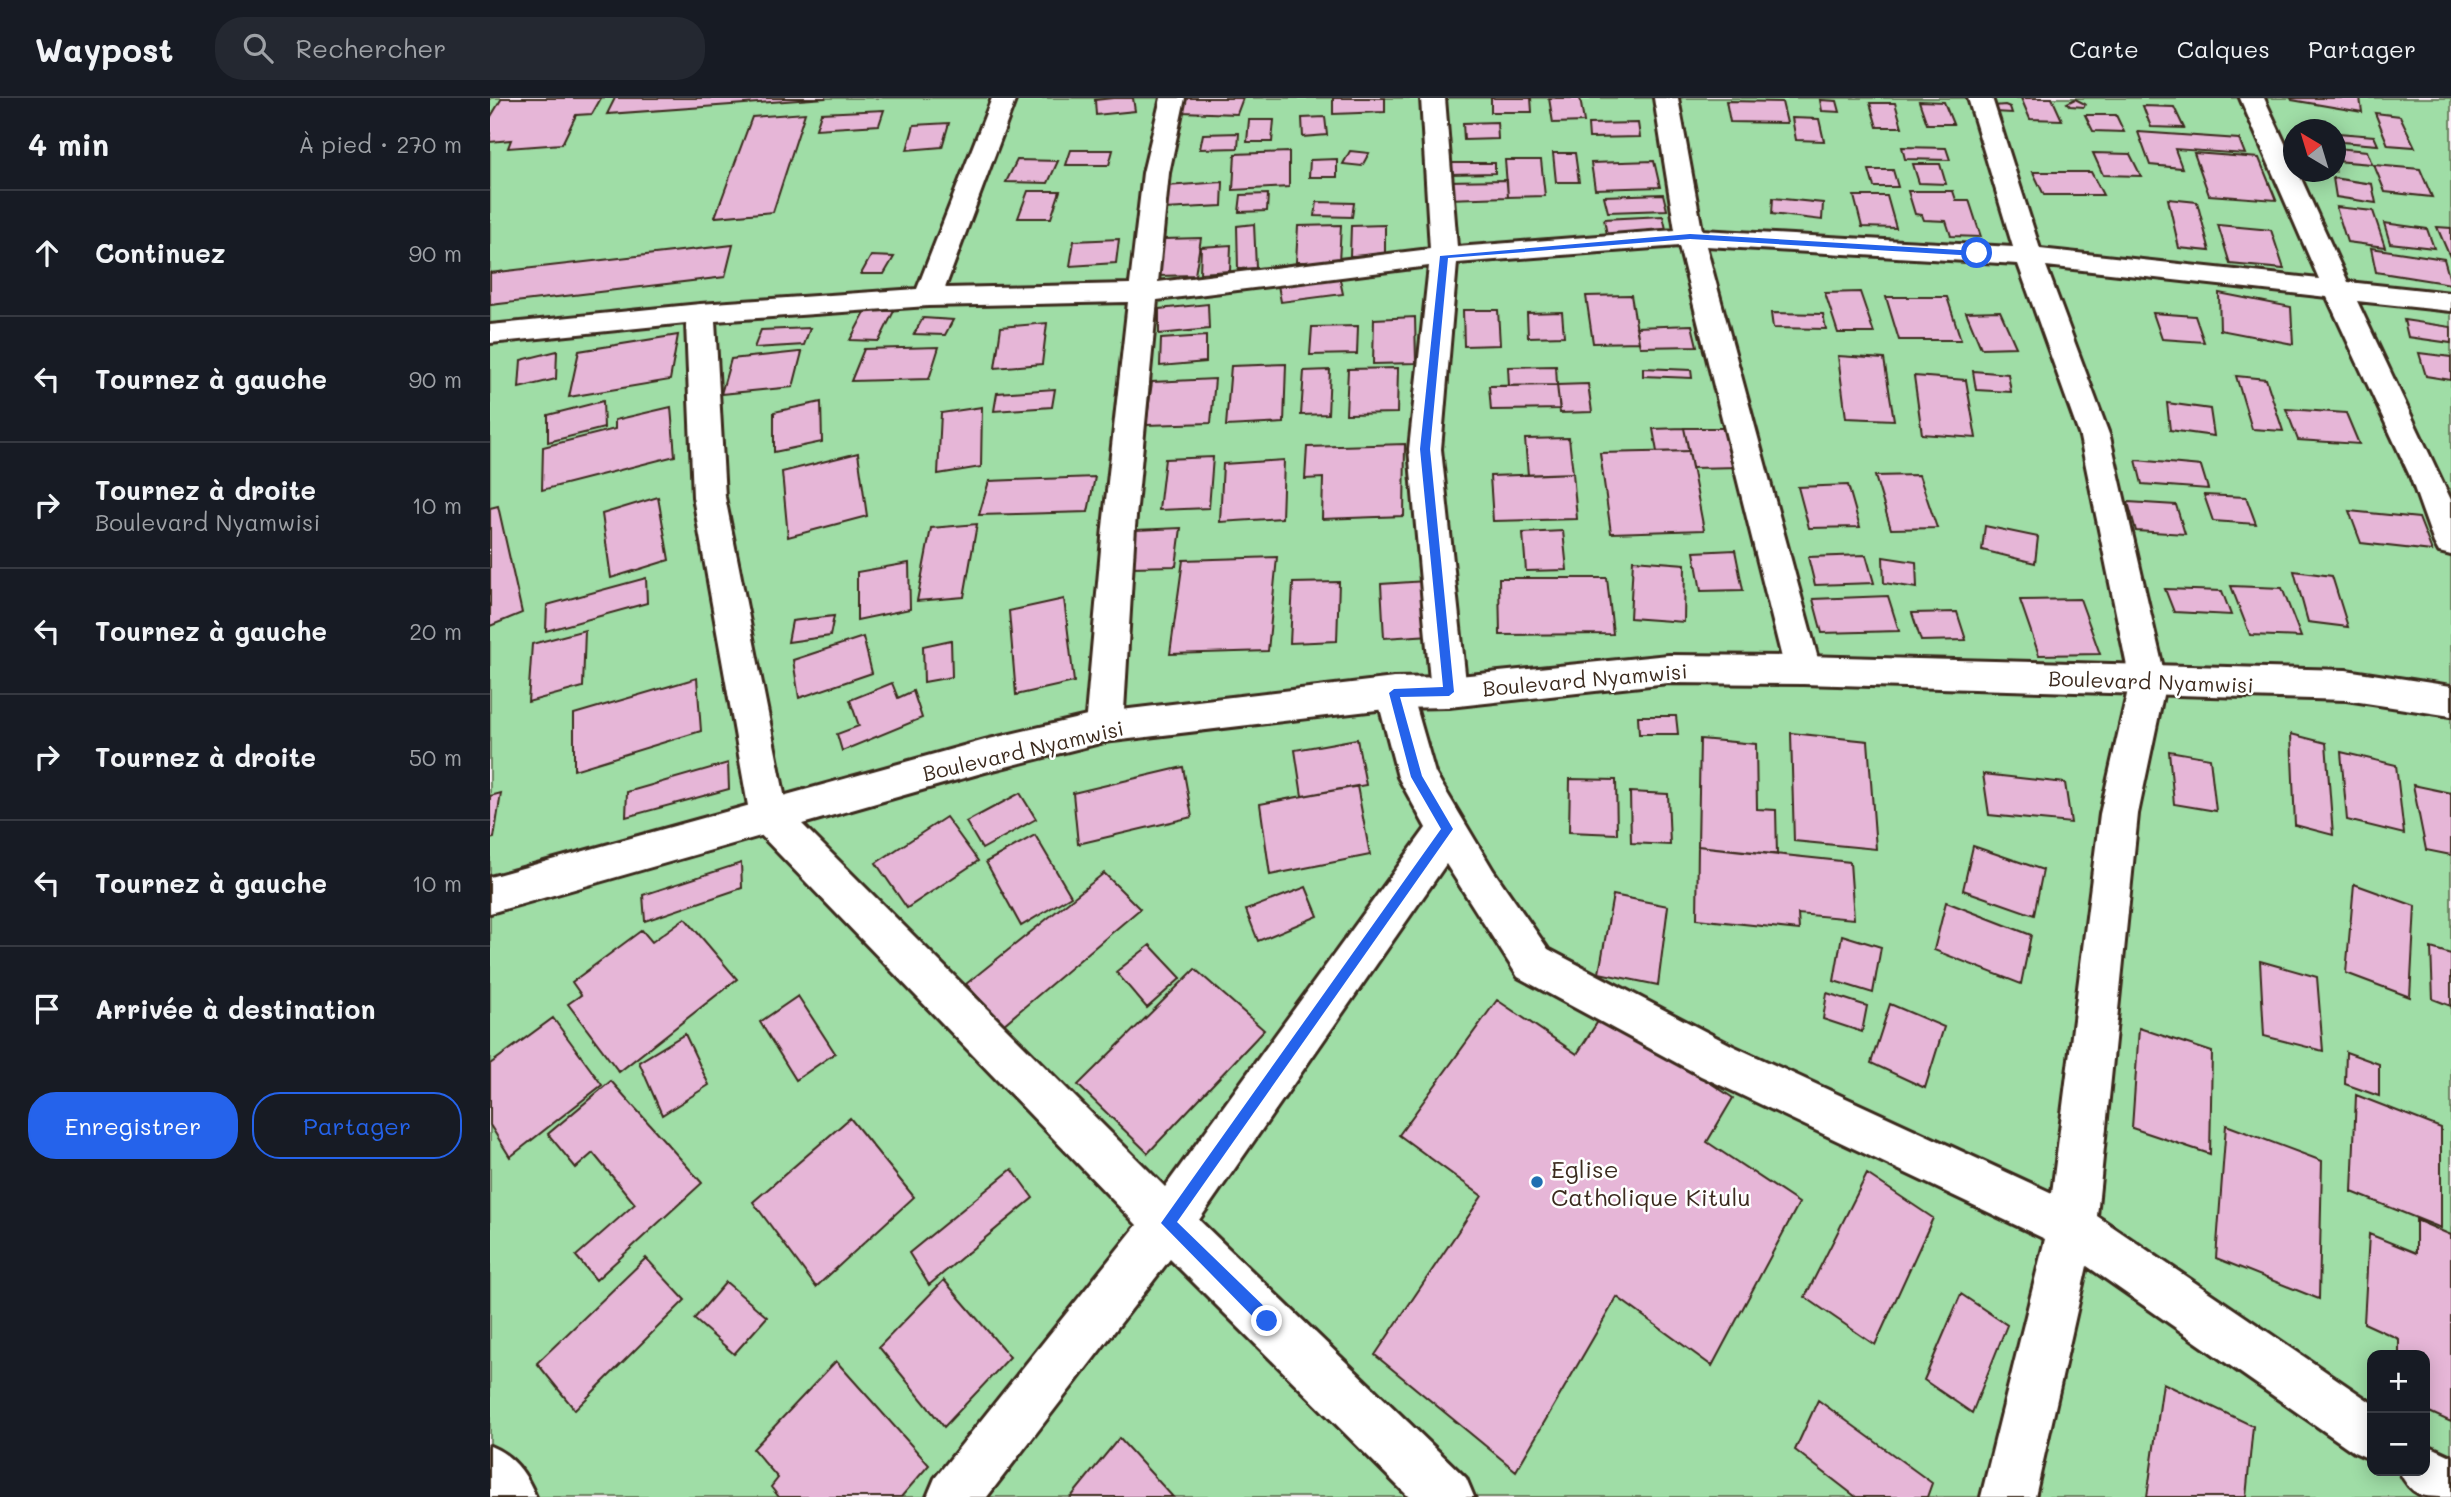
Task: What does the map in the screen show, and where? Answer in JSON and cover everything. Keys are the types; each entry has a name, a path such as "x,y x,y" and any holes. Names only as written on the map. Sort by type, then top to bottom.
{"street":[{"path":"928,297 1004,98"},
{"path":"1104,727 1119,527 1143,293 1156,173 1172,98"},
{"path":"1433,98 1444,256 1425,449 1449,692"},
{"path":"1667,98 1690,237 1803,670"},
{"path":"1980,98 2029,256 2095,437 2148,681 2119,814 2072,1227 2008,1497"},
{"path":"2252,98 2337,288 2427,476 2451,543"},
{"path":"490,334 700,313 928,297 1143,293 1444,256 1690,237 2029,256 2451,302"},
{"path":"700,313 709,497 769,817 1168,1223 1447,1497"},
{"name":"Boulevard Nyamwisi","path":"490,895 985,756 1104,727 1394,693 1449,692 1668,669 1803,670 2346,685 2451,701"},
{"path":"1394,693 1417,777 1479,883 1533,963 1717,1061 2072,1227 2367,1431"},
{"path":"954,1497 1168,1223 1448,829"},
{"path":"490,1472 509,1497"},
{"path":"2430,1473 2451,1488"}],"green space":[{"path":"490,98 2451,98 2451,1497 490,1497"}],"building":[{"path":"502,98 601,98 592,114 576,115 562,144 508,148 511,140 490,142 490,118"},
{"path":"615,98 826,98 607,114"},
{"path":"1133,98 1135,111 1096,115 1095,100"},
{"path":"1187,98 1243,98 1237,114 1182,112"},
{"path":"1333,98 1385,98 1385,112 1333,114"},
{"path":"1491,98 1531,98 1532,112 1491,112"},
{"path":"1549,98 1580,98 1584,122 1553,123"},
{"path":"2021,98 2052,98 2062,120 2030,119"},
{"path":"2291,98 2360,98 2362,112 2292,100"},
{"path":"2075,99 2085,104 2084,107 2070,106 2067,103"},
{"path":"1820,100 1837,101 1840,112 1822,111"},
{"path":"1726,101 1782,102 1787,123 1730,122"},
{"path":"1919,101 1944,102 1953,124 1927,124"},
{"path":"1870,103 1895,103 1902,127 1877,127"},
{"path":"1994,106 2010,107 2012,113 1995,112"},
{"path":"2143,106 2174,107 2184,128 2151,127"},
{"path":"884,110 879,125 816,129 821,113"},
{"path":"805,113 773,212 715,217 752,117"},
{"path":"2375,113 2400,116 2415,147 2388,145"},
{"path":"2085,115 2116,115 2124,132 2093,131"},
{"path":"1325,117 1327,135 1303,137 1302,118"},
{"path":"1792,118 1819,119 1824,141 1796,140"},
{"path":"1249,120 1274,120 1272,142 1247,142"},
{"path":"1497,122 1498,139 1464,140 1463,123"},
{"path":"949,123 942,147 907,150 914,125"},
{"path":"1638,123 1640,137 1589,138 1588,124"},
{"path":"2138,132 2239,139 2245,154 2175,149 2182,168 2150,165"},
{"path":"1239,133 1238,148 1200,149 1203,134"},
{"path":"2346,134 2374,136 2378,145 2346,142"},
{"path":"1902,147 1946,148 1950,160 1905,159"},
{"path":"2346,149 2367,151 2372,164 2346,162"},
{"path":"1071,150 1113,150 1109,165 1066,165"},
{"path":"1350,151 1369,153 1362,166 1343,164"},
{"path":"1289,152 1289,187 1233,190 1235,154"},
{"path":"1553,153 1575,153 1579,182 1556,182"},
{"path":"2093,153 2130,154 2141,176 2103,175"},
{"path":"2194,153 2259,158 2276,200 2209,195"},
{"path":"1337,159 1337,177 1309,177 1310,160"},
{"path":"1017,160 1058,161 1048,183 1006,182"},
{"path":"1505,160 1541,160 1545,196 1508,197"},
{"path":"1654,161 1660,187 1595,189 1591,163"},
{"path":"1451,163 1495,163 1495,173 1451,174"},
{"path":"1913,164 1940,164 1946,184 1919,183"},
{"path":"2374,165 2420,169 2432,197 2385,192"},
{"path":"1869,170 1893,170 1898,187 1874,187"},
{"path":"2033,172 2091,172 2103,195 2044,195"},
{"path":"1507,180 1508,197 1447,199 1447,181"},
{"path":"2346,180 2372,184 2376,203 2336,197 2334,182"},
{"path":"1223,182 1222,206 1164,209 1166,186"},
{"path":"1028,191 1060,191 1051,218 1018,218"},
{"path":"1908,191 1953,191 1956,200 1969,200 1981,237 1951,236 1946,221 1924,220 1922,215 1915,214"},
{"path":"1268,194 1267,211 1239,212 1241,195"},
{"path":"1663,194 1667,210 1608,212 1604,196"},
{"path":"1854,196 1887,196 1896,228 1862,227"},
{"path":"1773,198 1823,203 1822,220 1772,214"},
{"path":"2168,199 2197,202 2210,251 2179,248"},
{"path":"1317,202 1354,203 1352,217 1315,216"},
{"path":"2336,207 2373,211 2385,247 2347,242"},
{"path":"1663,216 1668,238 1608,240 1604,219"},
{"path":"2384,223 2427,229 2434,248 2390,243"},
{"path":"1254,224 1256,268 1238,269 1237,226"},
{"path":"1341,225 1339,262 1296,262 1298,226"},
{"path":"1385,225 1385,255 1350,256 1351,226"},
{"path":"2218,225 2271,230 2284,269 2230,264"},
{"path":"2437,227 2451,228 2451,257 2450,257"},
{"path":"1201,238 1195,275 1157,276 1164,239"},
{"path":"1119,239 1116,263 1070,266 1074,241"},
{"path":"733,245 725,277 490,305 490,273"},
{"path":"1231,245 1230,271 1200,273 1201,247"},
{"path":"2371,248 2444,259 2451,284 2376,272"},
{"path":"871,256 894,257 884,274 861,274"},
{"path":"1338,271 1343,294 1281,302 1277,279"},
{"path":"1860,292 1874,333 1838,333 1825,293"},
{"path":"2219,293 2291,307 2293,344 2220,330"},
{"path":"1631,295 1639,342 1593,343 1586,296"},
{"path":"1886,297 1947,297 1961,340 1899,340"},
{"path":"1208,304 1209,329 1159,334 1159,309"},
{"path":"866,310 894,311 879,341 850,340"},
{"path":"1463,310 1498,310 1500,345 1464,346"},
{"path":"2000,311 2016,347 1981,348 1966,312"},
{"path":"1562,312 1564,336 1528,337 1527,313"},
{"path":"1771,313 1823,314 1826,329 1773,328"},
{"path":"2153,313 2195,316 2204,342 2162,339"},
{"path":"1415,317 1416,363 1373,364 1374,319"},
{"path":"923,318 953,320 945,335 914,334"},
{"path":"2404,320 2451,327 2451,343 2408,337"},
{"path":"1047,323 1042,364 995,368 1001,327"},
{"path":"1692,325 1697,346 1640,347 1636,327"},
{"path":"1358,326 1357,354 1310,355 1312,327"},
{"path":"810,328 804,345 754,348 761,330"},
{"path":"678,335 670,380 569,397 579,351"},
{"path":"1206,336 1206,362 1160,366 1161,339"},
{"path":"939,347 929,379 851,381 864,349"},
{"path":"557,351 556,379 519,388 521,360"},
{"path":"802,352 793,387 721,394 731,359"},
{"path":"2419,353 2451,357 2451,380 2426,376"},
{"path":"1838,356 1884,359 1894,420 1846,418"},
{"path":"1286,364 1284,423 1226,426 1231,366"},
{"path":"1556,366 1557,385 1509,386 1508,367"},
{"path":"1398,368 1397,413 1346,414 1348,369"},
{"path":"1643,368 1691,370 1692,378 1643,376"},
{"path":"1330,370 1328,414 1301,415 1304,371"},
{"path":"1973,371 2008,374 2011,392 1976,390"},
{"path":"1914,376 1966,380 1976,438 1922,434"},
{"path":"2236,376 2266,379 2283,431 2252,429"},
{"path":"1215,379 1211,423 1146,425 1152,382"},
{"path":"1588,384 1592,412 1560,413 1557,385"},
{"path":"1557,385 1560,409 1491,410 1489,386"},
{"path":"1055,389 1052,407 994,411 997,393"},
{"path":"603,401 604,428 548,442 548,415"},
{"path":"821,402 822,442 774,452 774,412"},
{"path":"2167,403 2210,409 2214,436 2170,430"},
{"path":"671,407 675,456 542,490 543,447 615,429 615,420"},
{"path":"982,407 981,467 938,474 941,413"},
{"path":"2286,409 2346,413 2359,444 2298,440"},
{"path":"1684,428 1730,428 1739,467 1692,468"},
{"path":"1684,428 1689,451 1657,452 1653,429"},
{"path":"1569,438 1573,473 1528,475 1525,439"},
{"path":"1405,444 1404,516 1322,519 1323,478 1305,479 1307,447"},
{"path":"1689,451 1704,530 1611,533 1600,453"},
{"path":"858,453 867,516 788,537 782,472"},
{"path":"1213,457 1209,508 1159,510 1165,459"},
{"path":"1284,460 1282,518 1220,522 1223,464"},
{"path":"2136,460 2201,466 2208,489 2142,484"},
{"path":"1573,473 1577,519 1493,521 1490,476"},
{"path":"1919,475 1937,528 1891,529 1875,476"},
{"path":"1095,477 1088,512 979,515 989,481"},
{"path":"1848,485 1860,527 1809,528 1798,487"},
{"path":"2204,495 2246,497 2256,524 2213,521"},
{"path":"658,497 669,560 611,578 602,514"},
{"path":"2128,502 2176,505 2185,534 2136,531"},
{"path":"498,506 522,613 490,626 490,508"},
{"path":"2349,511 2419,518 2432,551 2361,543"},
{"path":"977,524 964,597 917,601 931,528"},
{"path":"1985,526 2038,537 2035,563 1982,550"},
{"path":"1181,528 1176,566 1130,567 1135,530"},
{"path":"1563,531 1567,570 1526,571 1523,533"},
{"path":"1735,550 1743,590 1701,591 1694,552"},
{"path":"1866,555 1874,583 1815,585 1808,557"},
{"path":"1277,557 1268,651 1170,654 1183,560"},
{"path":"1883,557 1916,562 1917,588 1884,583"},
{"path":"1633,560 1685,564 1684,622 1630,618"},
{"path":"909,563 910,609 857,620 857,572"},
{"path":"2294,571 2332,576 2348,627 2308,622"},
{"path":"646,578 647,603 546,631 547,605"},
{"path":"1499,578 1607,578 1613,634 1500,635"},
{"path":"1426,581 1431,635 1384,638 1381,584"},
{"path":"1339,582 1337,641 1290,643 1293,583"},
{"path":"2231,586 2282,588 2301,637 2250,635"},
{"path":"2165,589 2222,591 2231,615 2174,612"},
{"path":"1888,596 1899,631 1822,633 1813,599"},
{"path":"1064,599 1074,682 1016,695 1009,611"},
{"path":"2080,599 2100,654 2039,655 2020,600"},
{"path":"1957,612 1966,640 1921,641 1912,613"},
{"path":"834,616 830,636 788,642 792,621"},
{"path":"585,630 583,687 528,702 532,644"},
{"path":"863,637 872,673 799,698 793,660"},
{"path":"951,640 952,677 924,682 923,646"},
{"path":"697,678 701,731 574,770 574,714"},
{"path":"892,683 898,698 913,691 922,718 842,751 837,734 859,726 850,700"},
{"path":"1638,716 1676,716 1678,734 1639,734"},
{"path":"1791,733 1868,741 1876,849 1794,841"},
{"path":"2291,734 2326,743 2333,835 2295,825"},
{"path":"1357,739 1366,785 1302,796 1295,750"},
{"path":"1700,739 1756,744 1757,809 1776,810 1777,855 1698,846"},
{"path":"2169,751 2210,758 2216,811 2174,804"},
{"path":"2341,752 2396,765 2404,834 2347,820"},
{"path":"728,763 729,789 626,817 627,792"},
{"path":"1183,767 1192,817 1078,844 1073,793"},
{"path":"1983,774 2065,783 2071,823 1989,815"},
{"path":"1570,779 1616,780 1617,834 1569,832"},
{"path":"2413,785 2451,793 2451,855 2426,850"},
{"path":"1357,786 1370,855 1270,875 1260,804"},
{"path":"1630,792 1668,794 1670,845 1631,843"},
{"path":"501,793 494,838 490,839 490,796"},
{"path":"1020,793 1036,819 982,849 966,822"},
{"path":"946,817 978,861 907,908 876,863"},
{"path":"1035,835 1071,896 1021,926 986,862"},
{"path":"1698,846 1850,862 1854,919 1798,914 1799,930 1697,919"},
{"path":"1973,846 2043,870 2034,915 1963,890"},
{"path":"741,863 742,888 645,921 643,895"},
{"path":"1104,873 1140,909 1003,1025 966,984"},
{"path":"2354,884 2415,906 2410,997 2346,973"},
{"path":"1306,887 1318,916 1258,941 1246,910"},
{"path":"1613,895 1668,906 1658,985 1599,973"},
{"path":"1946,902 2031,935 2021,984 1934,950"},
{"path":"685,918 737,979 619,1072 568,1004 581,995 572,982 642,930 652,942"},
{"path":"1842,935 1881,947 1873,993 1834,981"},
{"path":"1150,945 1181,978 1147,1008 1116,972"},
{"path":"2431,948 2451,954 2451,1006 2433,999"},
{"path":"2260,961 2317,977 2323,1051 2264,1036"},
{"path":"1195,969 1264,1030 1148,1153 1078,1085"},
{"path":"1827,993 1867,1006 1862,1032 1823,1019"},
{"path":"798,996 835,1053 796,1080 760,1022"},
{"path":"1497,1000 1577,1054 1604,1012 1733,1098 1707,1142 1799,1203 1712,1366 1617,1297 1516,1471 1375,1355 1482,1196 1399,1135"},
{"path":"1890,1004 1944,1027 1925,1088 1871,1063"},
{"path":"553,1018 602,1085 510,1157 490,1125 490,1064"},
{"path":"2139,1028 2212,1052 2210,1154 2132,1128"},
{"path":"685,1034 709,1085 662,1115 639,1062"},
{"path":"2346,1052 2379,1064 2379,1096 2345,1084"},
{"path":"611,1081 702,1183 596,1280 576,1256 635,1204 593,1153 576,1168 548,1134"},
{"path":"2356,1095 2441,1128 2441,1228 2352,1192"},
{"path":"850,1118 914,1197 816,1287 753,1202"},
{"path":"2226,1125 2322,1161 2319,1299 2216,1258"},
{"path":"1012,1169 1033,1198 929,1285 909,1253"},
{"path":"1867,1174 1933,1218 1875,1345 1805,1297"},
{"path":"2416,1220 2451,1235 2451,1422 2430,1412 2430,1350 2399,1350 2399,1339 2364,1323 2369,1234 2416,1253"},
{"path":"646,1258 685,1300 575,1410 537,1363"},
{"path":"944,1280 1010,1357 944,1427 879,1347"},
{"path":"726,1282 767,1317 734,1354 694,1319"},
{"path":"1961,1294 2007,1325 1972,1413 1924,1380"},
{"path":"836,1361 929,1465 901,1497 779,1497 771,1487 778,1478 753,1449"},
{"path":"2163,1383 2253,1426 2246,1497 2147,1497"},
{"path":"1818,1400 1932,1483 1927,1497 1856,1497 1795,1450"},
{"path":"1119,1438 1173,1497 1071,1497"}],"place":[{"name":"Eglise Catholique Kitulu","path":"1537,1182"}],"route":[{"path":"1267,1321 1168,1223 1448,829 1417,777 1394,693 1449,692 1425,449 1444,256 1690,237 1977,253"}]}
